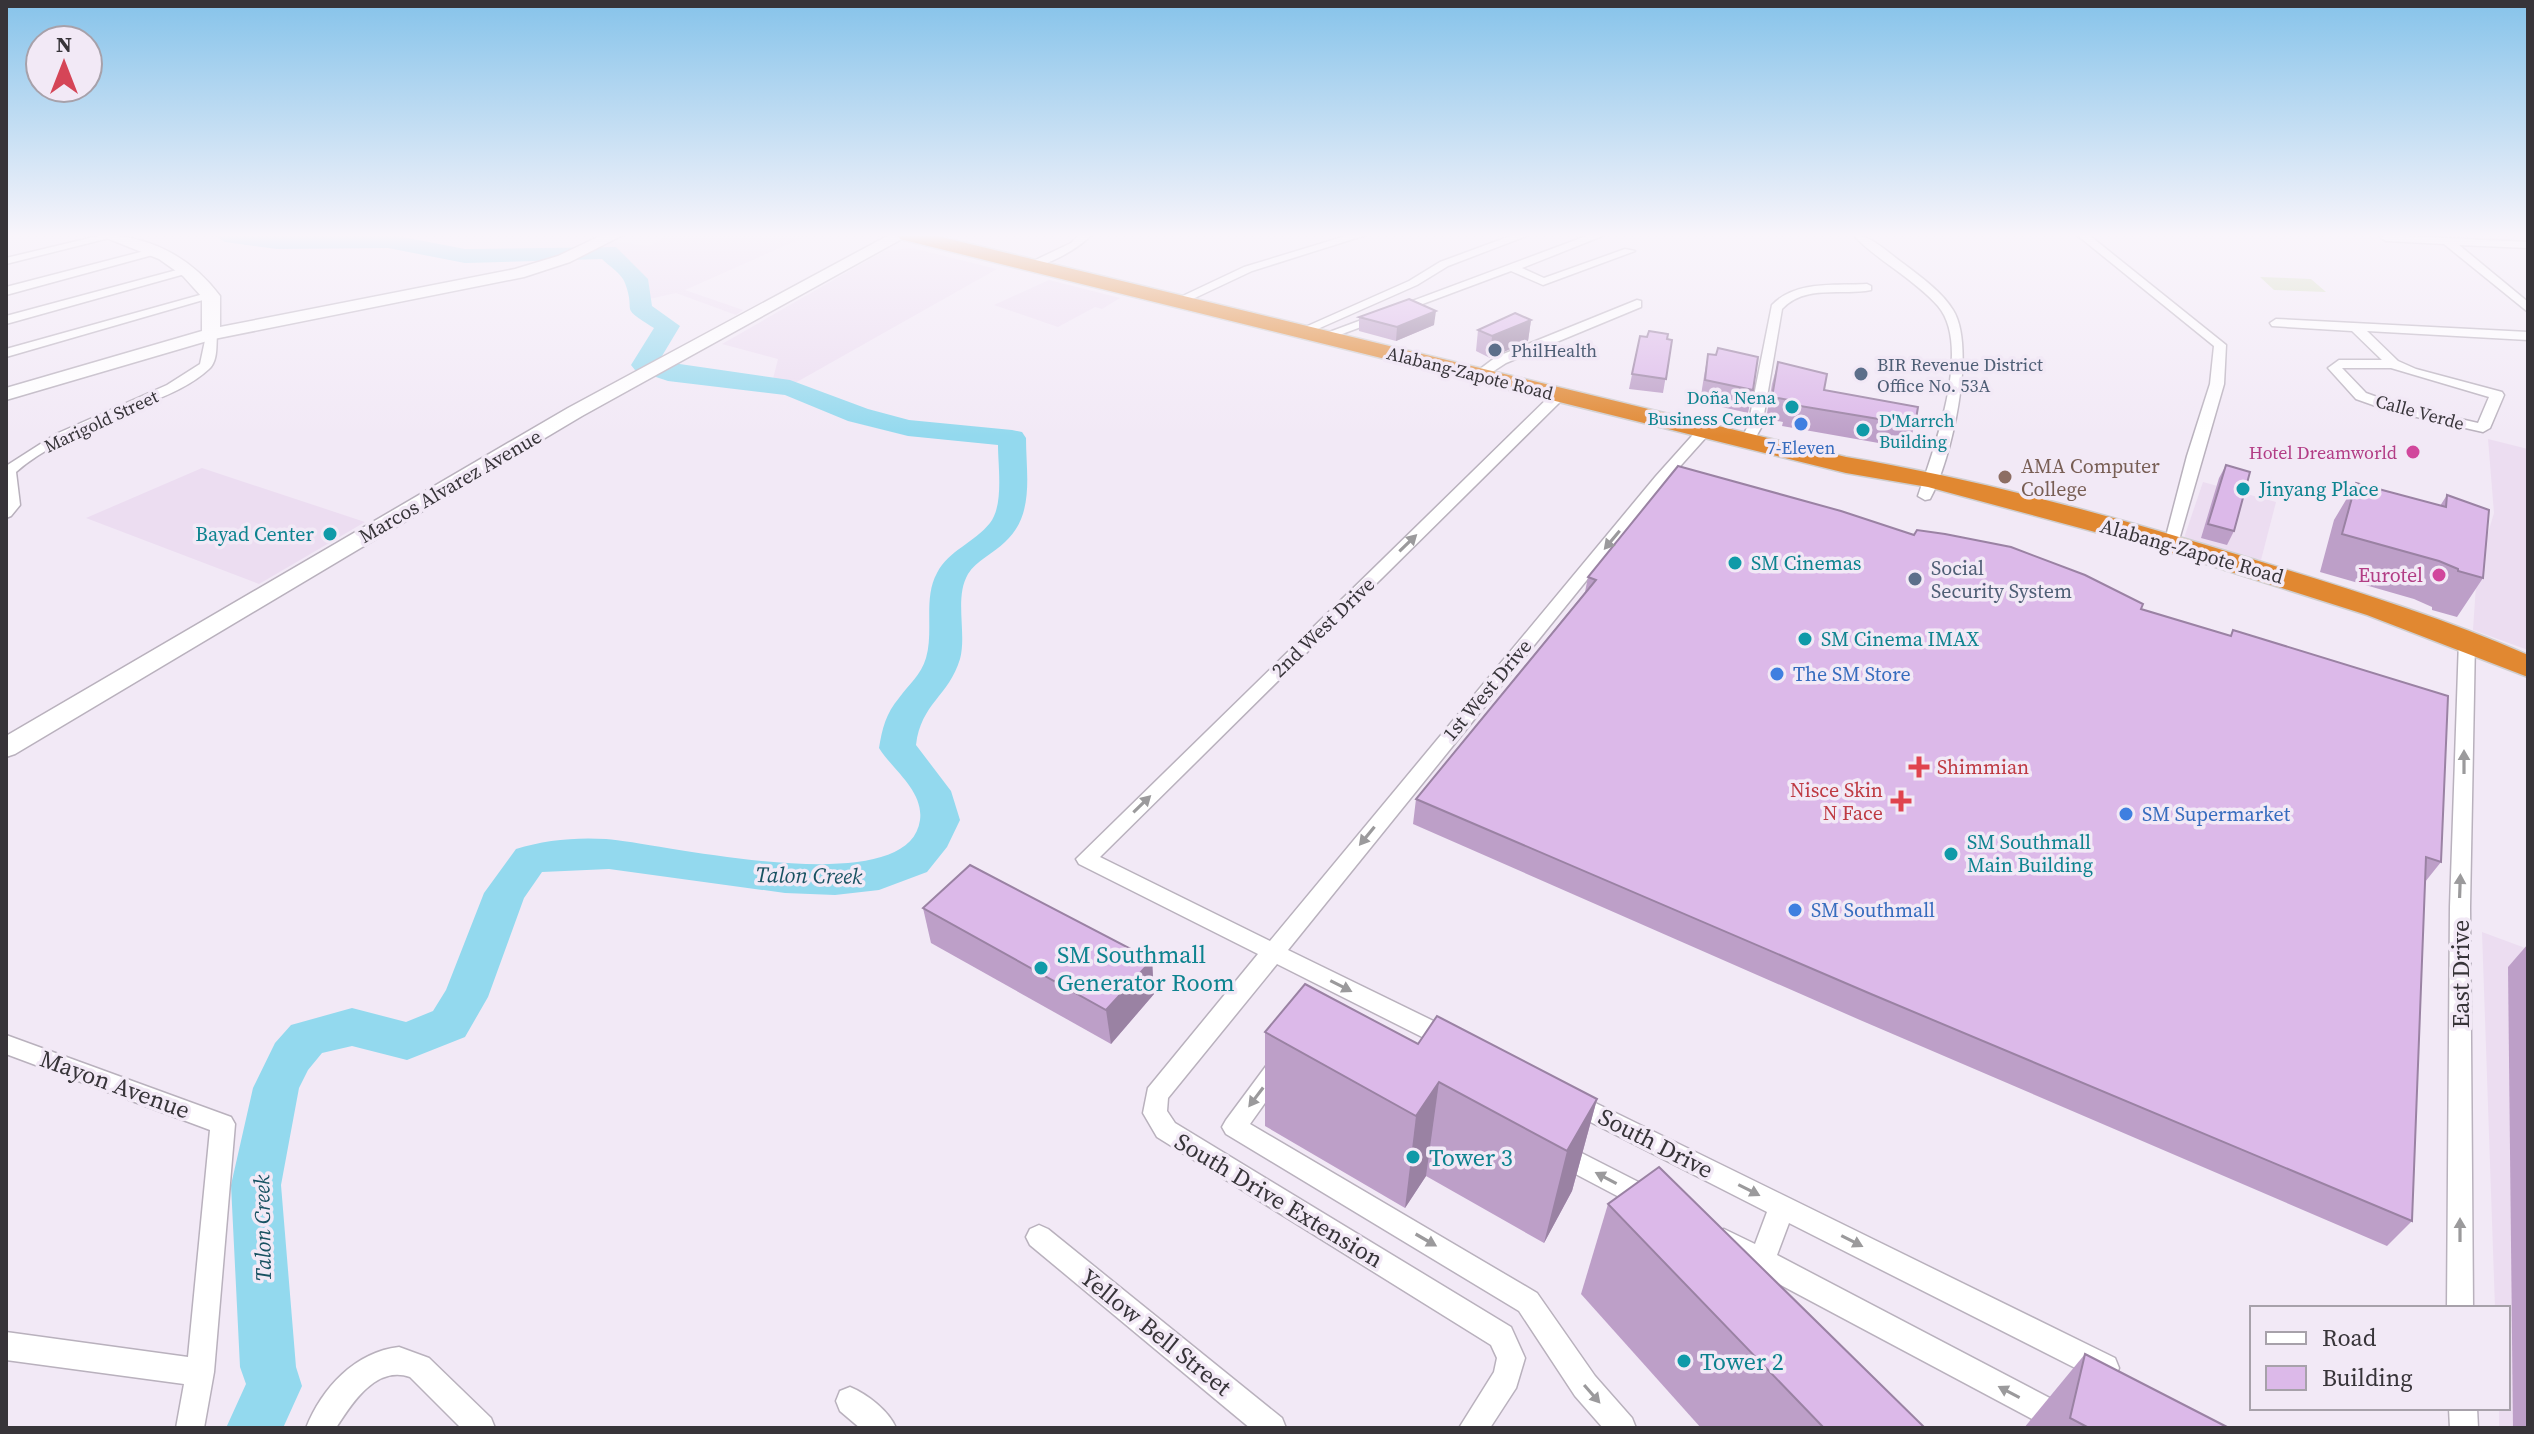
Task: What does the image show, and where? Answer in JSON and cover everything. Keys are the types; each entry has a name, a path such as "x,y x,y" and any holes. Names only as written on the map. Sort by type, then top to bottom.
{"highway":[{"name":"Alabang-Zapote Road","path":"1182,302 1846,465 1876,480 1927,487 2172,544 2309,586 2528,668"},
{"name":"Alabang-Zapote Road","path":"1927,487 2254,587 2467,647"}],"street":[{"path":"6,320 72,302"},
{"path":"6,353 190,302"},
{"path":"211,302 211,334"},
{"path":"6,394 211,334 372,302"},
{"name":"Marcos Alvarez Avenue","path":"6,748 401,513 780,302"},
{"path":"1311,334 1375,302"},
{"path":"1311,334 1409,302"},
{"path":"1747,441 1755,426 1776,308 1780,302"},
{"path":"1927,487 1959,364 1957,328 1947,309 1938,302"},
{"path":"2166,302 2220,345 2217,384 2194,456 2172,544"},
{"path":"1478,375 1501,360 1637,304"},
{"path":"2276,323 2528,336"},
{"name":"Calle Verde","path":"2355,327 2393,364 2411,372 2497,395 2483,428 2395,408 2361,396 2334,368 2339,364 2393,364"},
{"name":"Marigold Street","path":"6,513 13,505 10,462 172,388 192,375 209,358 211,334"},
{"name":"2nd West Drive","path":"1271,951 1086,859 1559,395"},
{"name":"1st West Drive","path":"1271,951 1704,431"},
{"path":"1661,479 1679,484"},
{"name":"East Drive","path":"2460,1306 2458,720 2467,647"},
{"path":"1271,951 1470,1050"},
{"name":"South Drive Extension","path":"1271,951 1156,1095 1155,1113 1166,1130 1501,1336 1511,1358 1506,1378 1473,1428"},
{"name":"Mayon Avenue","path":"6,1044 223,1124 200,1372"},
{"path":"1295,1045 1234,1127 1528,1302 1585,1386 1622,1428"},
{"name":"South Drive","path":"1555,1093 2125,1378"},
{"path":"1537,1141 1677,1216"},
{"path":"1762,1260 1782,1206"},
{"path":"1705,1231 2078,1428"},
{"name":"Yellow Bell Street","path":"1039,1237 1272,1428"},
{"path":"6,1346 200,1372 190,1428"},
{"path":"320,1428 336,1399 363,1373 389,1361 414,1364 481,1428"},
{"path":"850,1401 882,1428"}],"shaded area":[{"path":"700,302 720,302 743,310 736,315"},
{"path":"795,302 939,302 795,383 772,383 778,359 722,344"},
{"path":"1001,302 1114,302 1102,309 1095,307 1058,327 994,305"},
{"path":"2488,439 2528,449 2528,650 2473,630 2477,570 2494,513"},
{"path":"202,468 365,522 259,584 86,518"},
{"path":"2203,482 2276,502 2261,560 2184,538"},
{"path":"2482,932 2528,949 2528,1428 2499,1428 2499,1410 2510,1410 2510,1306 2495,1306"}],"building":[{"path":"1401,302 1416,302 1436,311 1397,327 1359,317"},
{"path":"1515,313 1531,320 1492,336 1478,330"},
{"path":"1649,331 1668,334 1667,339 1672,340 1666,379 1632,374 1640,336 1647,337"},
{"path":"1718,348 1758,357 1753,390 1705,380 1708,354 1716,355"},
{"path":"1778,362 1827,374 1824,390 1918,407 1915,425 1788,404 1789,400 1772,397"},
{"path":"2226,465 2250,472 2234,531 2208,524"},
{"name":"SM Southmall Main Building","path":"1678,466 1841,511 1914,535 1917,530 2011,547 2085,575 2143,604 2141,609 2231,636 2233,630 2448,696 2441,862 2426,857 2412,1221 1416,799 1596,580 1588,577"},
{"path":"2356,483 2446,507 2447,495 2489,510 2483,578 2458,571 2439,561 2342,534"},
{"path":"970,865 1152,960 1106,1010 923,908"},
{"path":"1305,984 1418,1044 1437,1016 1597,1099 1567,1151 1439,1082 1416,1116 1265,1032"},
{"path":"1659,1167 1925,1428 1824,1428 1608,1204"},
{"path":"2085,1354 2229,1428 2089,1428 2070,1418"}],"waterway":[{"name":"Talon Creek","path":"254,1428 274,1386 268,1367 256,1185 276,1088 291,1057 307,1038 352,1027 407,1041 449,1024 466,997 505,893 530,859 570,854 609,854 785,878 835,880 879,875 913,861 933,837 940,820 931,791 897,748 899,733 906,713 936,675 942,662 947,635 948,584 952,574 1000,530 1009,516 1012,438 908,428 858,415 790,388 668,373 644,365 668,326 640,309 639,302"}],"place":[{"name":"PhilHealth","path":"1495,350"},
{"name":"BIR Revenue District Office No. 53A","path":"1861,374"},
{"name":"Doña Nena Business Center","path":"1792,407"},
{"name":"7-Eleven","path":"1801,424"},
{"name":"D'Marrch Building","path":"1863,430"},
{"name":"Hotel Dreamworld","path":"2413,452"},
{"name":"AMA Computer College","path":"2005,477"},
{"name":"Jinyang Place","path":"2243,489"},
{"name":"Bayad Center","path":"330,534"},
{"name":"SM Cinemas","path":"1735,563"},
{"name":"Eurotel","path":"2439,575"},
{"name":"Social Security System","path":"1915,579"},
{"name":"SM Cinema IMAX","path":"1805,639"},
{"name":"The SM Store","path":"1777,674"},
{"name":"Shimmian","path":"1919,767"},
{"name":"Nisce Skin N Face","path":"1901,801"},
{"name":"SM Supermarket","path":"2126,814"},
{"name":"SM Southmall Main Building","path":"1951,854"},
{"name":"SM Southmall","path":"1795,910"},
{"name":"SM Southmall Generator Room","path":"1041,968"},
{"name":"Tower 3","path":"1413,1157"},
{"name":"Tower 2","path":"1684,1361"}]}
